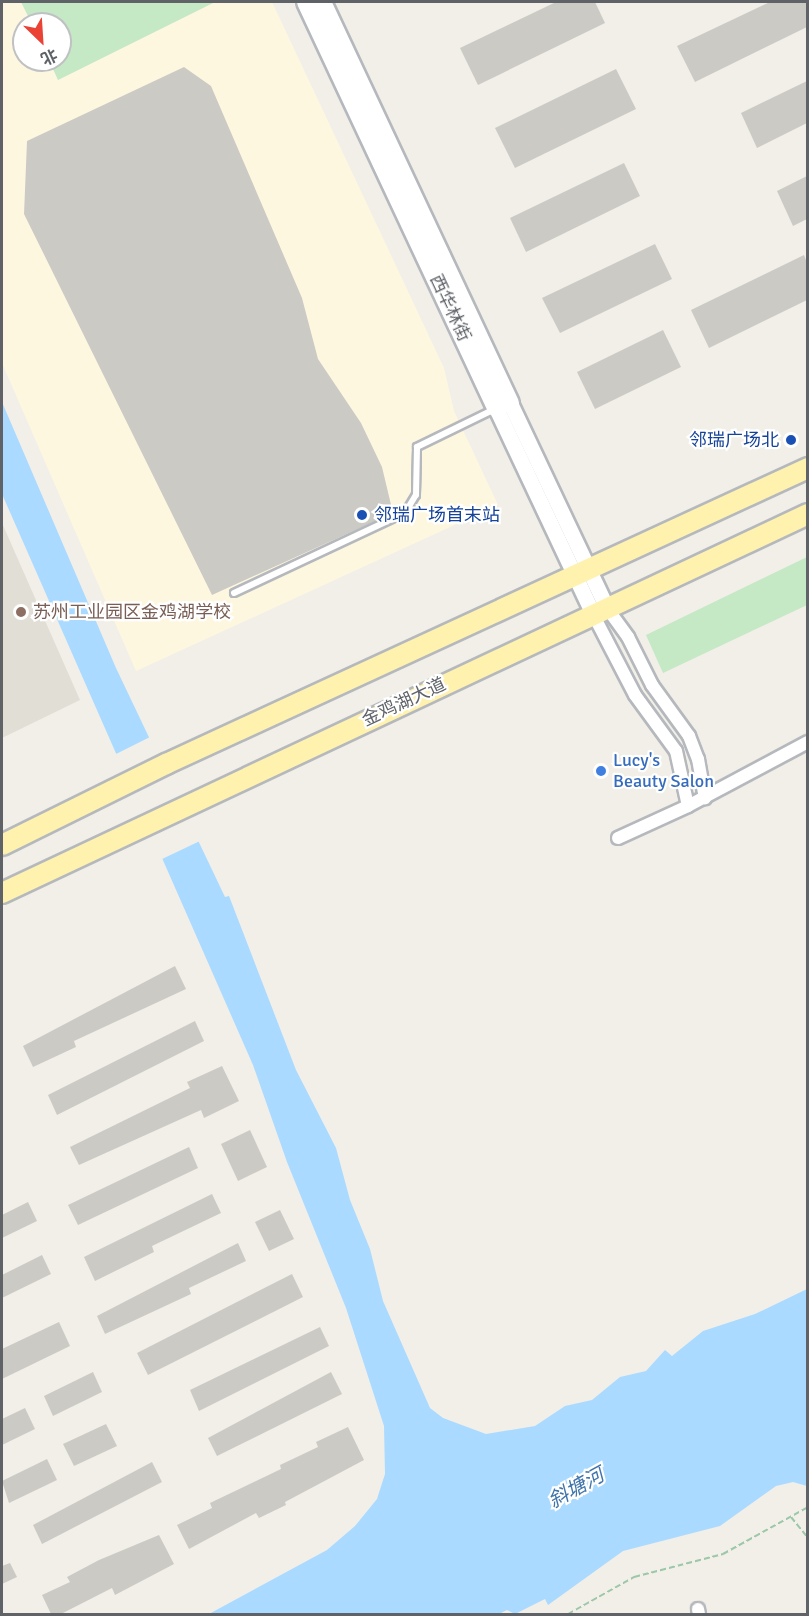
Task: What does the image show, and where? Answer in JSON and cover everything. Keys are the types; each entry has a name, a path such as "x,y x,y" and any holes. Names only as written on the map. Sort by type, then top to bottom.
{"main road":[{"name":"西华林街","path":"306,2 503,406"},
{"name":"西华林街","path":"322,2 503,406"},
{"path":"2,845 166,764 582,574 807,468"},
{"name":"金鸡湖大道","path":"2,893 184,804 807,514"}],"street":[{"name":"西华林街","path":"503,406 600,611"},
{"path":"600,611 628,637 652,685 689,736 698,759 705,798"},
{"path":"600,611 635,694 676,752 688,806"},
{"path":"618,838 705,798 807,742"}],"lane":[{"path":"234,593 405,513 416,495 417,447 503,406"}],"path":[{"path":"568,1614 634,1576 723,1554 807,1507"},
{"path":"790,1516 807,1538"}],"shaded area":[{"path":"2,2 21,2 26,12 12,12 12,72 54,72 58,80 215,2 272,2 444,368 454,411 498,505 136,671 2,363"},
{"name":"苏州工业园区金鸡湖学校","path":"2,523 80,700 2,738"}],"green space":[{"path":"21,2 215,2 58,80 54,72 72,72 72,12 26,12"},
{"path":"807,557 807,605 663,673 646,635"}],"water":[{"name":"斜塘河","path":"2,402 116,668 225,897 229,896 296,1070 336,1148 350,1200 370,1249 383,1301 430,1408 443,1418 486,1434 535,1426 565,1406 592,1400 620,1377 646,1371 665,1350 672,1356 703,1331 755,1314 807,1289 807,1486 793,1482 776,1486 720,1526 623,1551 548,1605 545,1599 515,1614 507,1610 499,1614 209,1614 327,1550 355,1526 377,1499 385,1474 384,1426 346,1308 287,1162 253,1065 2,494"}],"pier":[{"path":"152,736 202,840 160,860 114,755"}],"building":[{"path":"556,2 595,2 605,23 478,85 460,48"},
{"path":"770,2 807,2 807,27 695,82 677,46"},
{"path":"184,67 211,86 302,298 318,359 361,423 382,467 393,513 212,595 24,214 27,141"},
{"path":"616,69 636,109 515,168 495,128"},
{"path":"807,81 807,123 757,148 741,113"},
{"path":"624,163 640,196 526,252 510,218"},
{"path":"807,176 807,219 793,226 777,191"},
{"path":"655,244 672,279 560,333 542,298"},
{"path":"804,255 807,263 807,300 709,348 691,310"},
{"path":"663,330 681,367 595,409 577,372"},
{"path":"175,966 186,989 74,1041 76,1047 33,1067 23,1046"},
{"path":"195,1021 204,1041 57,1115 48,1095"},
{"path":"222,1066 239,1101 204,1118 201,1110 79,1165 70,1147 190,1088 187,1082"},
{"path":"250,1130 267,1167 238,1181 221,1144"},
{"path":"189,1147 198,1168 78,1225 68,1205"},
{"path":"212,1194 221,1213 152,1246 154,1252 95,1281 84,1257"},
{"path":"28,1202 37,1221 2,1238 2,1215"},
{"path":"280,1210 294,1239 269,1251 255,1222"},
{"path":"238,1243 246,1261 189,1288 191,1294 105,1334 97,1316"},
{"path":"42,1255 51,1274 2,1298 2,1275"},
{"path":"292,1274 303,1297 148,1375 137,1353"},
{"path":"59,1322 70,1346 2,1379 2,1349"},
{"path":"320,1327 329,1346 199,1411 190,1390"},
{"path":"93,1372 102,1392 53,1416 44,1396"},
{"path":"331,1372 342,1394 217,1456 208,1438"},
{"path":"25,1408 35,1429 2,1445 2,1419"},
{"path":"106,1424 117,1446 74,1466 63,1444"},
{"path":"348,1427 364,1460 285,1502 286,1505 259,1518 256,1513 189,1549 177,1525 212,1508 210,1503 281,1469 280,1465 318,1447 316,1442"},
{"path":"47,1459 57,1480 9,1503 2,1481"},
{"path":"152,1462 162,1482 42,1544 33,1525"},
{"path":"159,1535 174,1564 115,1595 112,1588 61,1614 51,1614 42,1595 70,1582 67,1577 99,1560"},
{"path":"10,1563 17,1577 2,1584 2,1566"}],"place":[{"name":"邻瑞广场北","path":"791,440"},
{"name":"邻瑞广场首末站","path":"362,515"},
{"name":"苏州工业园区金鸡湖学校","path":"21,612"},
{"name":"Lucy's Beauty Salon","path":"601,771"}]}
